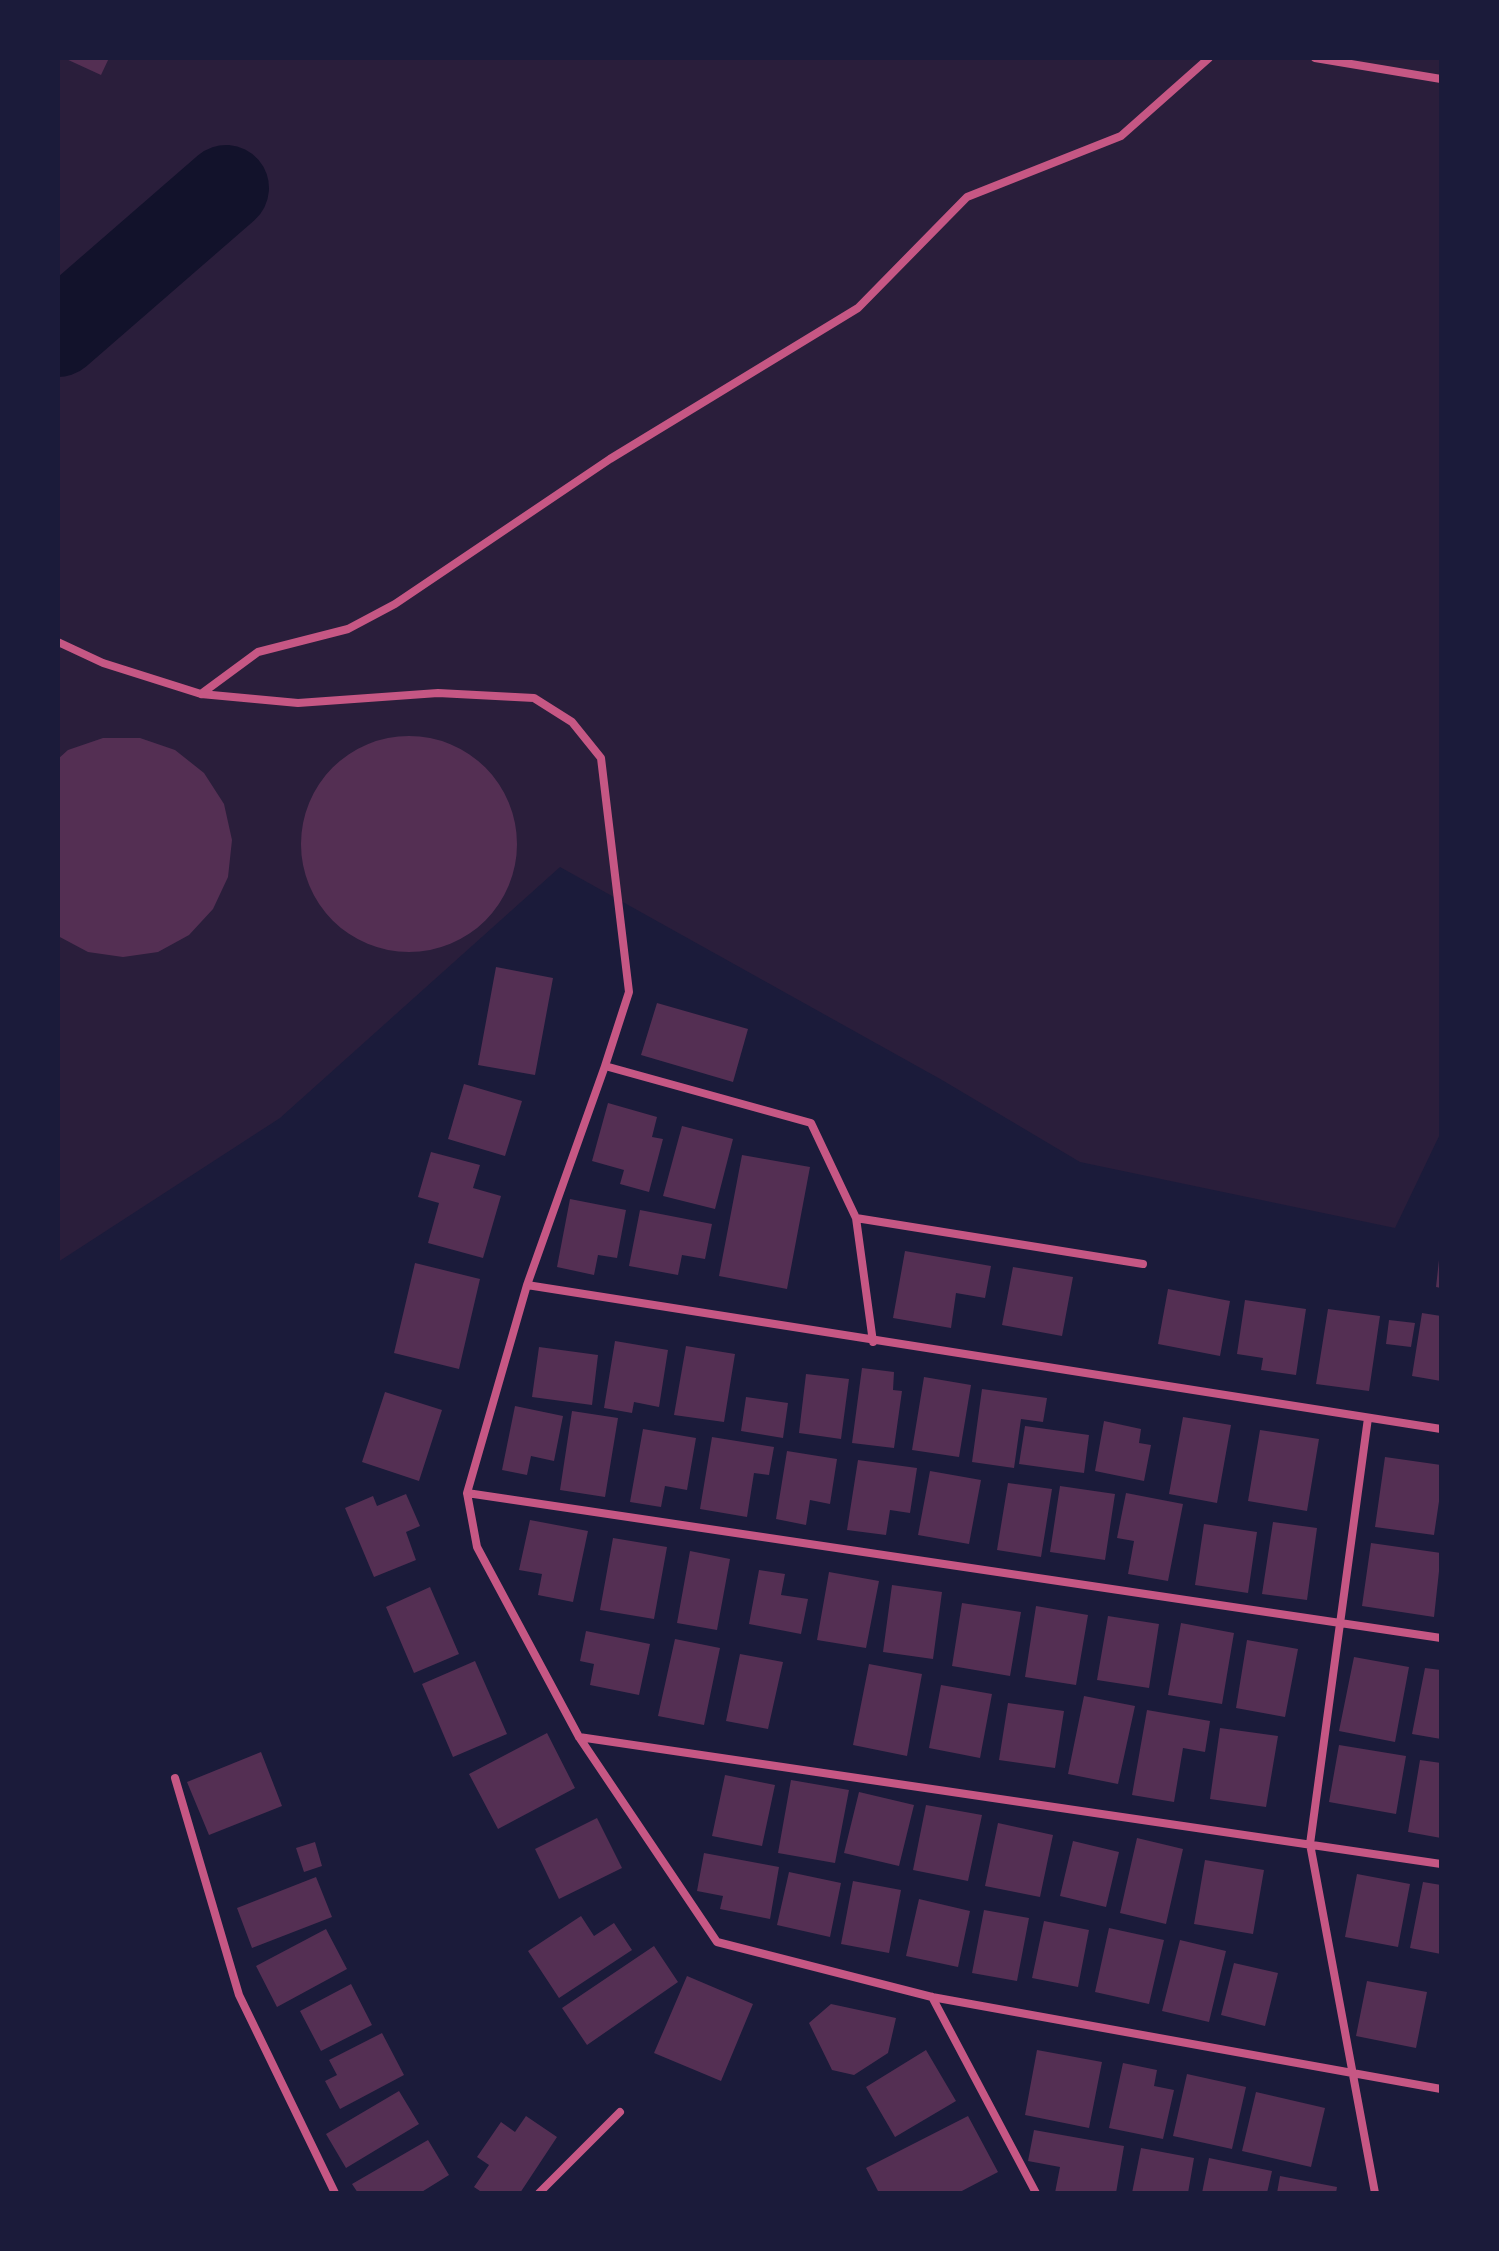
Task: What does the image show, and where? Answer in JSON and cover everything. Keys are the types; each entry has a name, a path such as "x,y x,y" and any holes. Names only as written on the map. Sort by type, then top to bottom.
{"street":[{"path":"201,694 258,652 348,629 395,604 610,459 858,308 967,197 1121,136 1209,58"},
{"path":"1315,58 1441,79"},
{"path":"58,642 103,663 201,694 298,703 438,693 534,698 572,722 601,758 629,992 527,1285 467,1493 477,1547 579,1737 717,1942 932,1997 1441,2089"},
{"path":"605,1066 811,1123 856,1218 873,1342"},
{"path":"856,1218 1143,1264"},
{"path":"527,1285 873,1342 1441,1429"},
{"path":"1368,1418 1310,1844 1375,2193"},
{"path":"467,1493 1441,1638"},
{"path":"579,1737 1441,1864"},
{"path":"175,1778 239,1995 335,2193"},
{"path":"932,1997 1036,2193"},
{"path":"539,2193 620,2112"}],"shaded area":[{"path":"58,58 1441,58 1441,1132 1395,1228 1080,1162 942,1080 560,867 280,1118 58,1262"}],"building":[{"path":"64,58 109,58 101,75"},
{"path":"409,736 430,738 450,745 469,754 485,768 499,784 508,803 515,823 515,865 508,885 499,904 485,920 469,934 450,943 430,950 409,952 388,950 368,943 349,934 333,920 319,904 310,885 303,865 301,844 303,823 310,803 319,784 333,768 349,754 368,745 388,738"},
{"path":"103,738 140,738 175,750 204,773 224,804 232,840 228,877 213,909 189,935 158,952 123,957 88,952 58,936 58,759 68,750"},
{"path":"496,967 553,978 535,1075 478,1065"},
{"path":"657,1003 748,1029 733,1082 641,1055"},
{"path":"464,1084 522,1101 505,1156 448,1139"},
{"path":"608,1103 657,1117 652,1137 663,1139 649,1192 620,1184 624,1170 592,1161"},
{"path":"682,1126 733,1139 715,1209 663,1196"},
{"path":"431,1152 480,1165 473,1188 501,1196 483,1258 428,1243 439,1203 418,1197"},
{"path":"742,1155 810,1167 787,1289 719,1276"},
{"path":"570,1199 626,1210 617,1258 598,1255 594,1275 557,1267"},
{"path":"640,1210 712,1224 705,1259 682,1255 678,1275 629,1266"},
{"path":"905,1251 991,1266 985,1298 956,1293 951,1328 893,1318"},
{"path":"1441,1260 1441,1288 1436,1287"},
{"path":"415,1263 480,1279 459,1369 394,1353"},
{"path":"1013,1267 1073,1277 1062,1336 1002,1325"},
{"path":"1168,1289 1230,1301 1220,1356 1158,1344"},
{"path":"1245,1300 1306,1309 1296,1375 1261,1370 1263,1358 1237,1354"},
{"path":"1328,1309 1380,1316 1369,1391 1316,1384"},
{"path":"1422,1313 1441,1316 1441,1381 1412,1376"},
{"path":"1389,1320 1415,1323 1411,1347 1386,1344"},
{"path":"615,1341 668,1350 659,1407 634,1402 632,1413 604,1408"},
{"path":"686,1346 735,1354 724,1422 674,1415"},
{"path":"539,1347 598,1355 592,1405 532,1397"},
{"path":"862,1368 894,1372 893,1390 902,1391 894,1448 852,1443"},
{"path":"806,1374 849,1379 841,1439 799,1433"},
{"path":"924,1377 971,1385 959,1457 912,1450"},
{"path":"982,1389 1047,1398 1043,1422 1021,1419 1014,1468 972,1462"},
{"path":"385,1392 442,1410 419,1481 362,1462"},
{"path":"746,1397 788,1403 783,1438 741,1431"},
{"path":"515,1406 563,1416 554,1461 531,1456 527,1475 502,1470"},
{"path":"572,1411 618,1418 605,1497 560,1490"},
{"path":"1183,1417 1231,1425 1217,1503 1169,1494"},
{"path":"1104,1421 1141,1429 1139,1443 1151,1445 1144,1481 1095,1471"},
{"path":"1025,1426 1089,1435 1084,1473 1019,1464"},
{"path":"643,1429 696,1438 687,1490 665,1486 661,1507 630,1502"},
{"path":"1260,1430 1319,1439 1307,1511 1248,1501"},
{"path":"712,1437 774,1447 769,1475 754,1473 747,1517 700,1509"},
{"path":"787,1451 837,1459 830,1504 810,1500 806,1525 776,1519"},
{"path":"1385,1457 1441,1465 1434,1535 1375,1527"},
{"path":"858,1460 917,1468 910,1513 890,1510 886,1535 847,1530"},
{"path":"930,1471 981,1480 969,1544 918,1535"},
{"path":"1008,1483 1052,1489 1041,1557 997,1550"},
{"path":"1060,1486 1115,1494 1105,1560 1050,1552"},
{"path":"1126,1493 1183,1504 1168,1581 1128,1574 1134,1541 1117,1538"},
{"path":"406,1494 420,1526 406,1532 416,1560 374,1577 345,1508 373,1496 377,1506"},
{"path":"530,1520 588,1531 573,1602 538,1595 542,1574 519,1570"},
{"path":"1273,1522 1317,1528 1307,1600 1262,1594"},
{"path":"1204,1524 1257,1532 1248,1593 1195,1585"},
{"path":"613,1538 667,1547 654,1619 600,1610"},
{"path":"1371,1543 1441,1553 1434,1617 1362,1606"},
{"path":"690,1551 730,1559 717,1630 677,1623"},
{"path":"759,1570 785,1574 781,1595 808,1599 801,1634 749,1624"},
{"path":"829,1572 879,1581 866,1648 817,1640"},
{"path":"892,1585 942,1592 933,1659 883,1652"},
{"path":"430,1587 459,1654 414,1673 386,1607"},
{"path":"962,1603 1021,1612 1010,1676 952,1666"},
{"path":"1036,1606 1088,1615 1076,1685 1025,1677"},
{"path":"1108,1616 1159,1624 1149,1688 1097,1680"},
{"path":"1181,1623 1234,1633 1222,1704 1168,1695"},
{"path":"586,1631 650,1644 639,1695 590,1685 594,1664 580,1661"},
{"path":"675,1639 720,1648 704,1725 658,1716"},
{"path":"1247,1640 1298,1649 1285,1717 1236,1708"},
{"path":"740,1654 783,1662 768,1729 726,1721"},
{"path":"1354,1657 1409,1667 1395,1742 1339,1731"},
{"path":"475,1661 507,1734 453,1757 422,1684"},
{"path":"869,1664 922,1674 907,1756 853,1745"},
{"path":"1425,1668 1441,1670 1441,1739 1412,1734"},
{"path":"941,1685 992,1694 980,1758 929,1748"},
{"path":"1084,1696 1135,1706 1118,1784 1068,1774"},
{"path":"1008,1703 1064,1711 1055,1768 999,1760"},
{"path":"1147,1710 1210,1721 1205,1752 1183,1748 1174,1802 1132,1795"},
{"path":"1220,1728 1278,1736 1266,1807 1210,1799"},
{"path":"547,1733 575,1788 498,1829 469,1774"},
{"path":"1339,1745 1406,1756 1396,1814 1329,1802"},
{"path":"261,1752 282,1806 209,1835 187,1782"},
{"path":"1420,1760 1441,1763 1441,1838 1408,1832"},
{"path":"725,1775 775,1785 762,1846 712,1836"},
{"path":"791,1780 849,1790 835,1863 778,1853"},
{"path":"859,1792 914,1805 899,1866 844,1853"},
{"path":"926,1805 982,1815 968,1881 913,1870"},
{"path":"597,1818 622,1868 559,1899 535,1849"},
{"path":"998,1823 1053,1835 1040,1897 985,1886"},
{"path":"1137,1838 1183,1849 1166,1924 1120,1913"},
{"path":"1073,1841 1119,1852 1106,1907 1060,1896"},
{"path":"315,1842 322,1866 304,1872 296,1848"},
{"path":"704,1853 779,1867 770,1919 720,1909 723,1896 697,1891"},
{"path":"1205,1860 1264,1870 1253,1934 1194,1924"},
{"path":"789,1872 841,1883 830,1937 777,1925"},
{"path":"1357,1874 1410,1884 1398,1947 1345,1937"},
{"path":"316,1877 332,1917 252,1948 237,1908"},
{"path":"853,1881 901,1890 889,1953 841,1944"},
{"path":"1423,1882 1441,1885 1441,1954 1410,1948"},
{"path":"919,1899 970,1911 958,1967 906,1956"},
{"path":"984,1910 1029,1918 1017,1981 972,1973"},
{"path":"581,1916 594,1936 614,1923 632,1950 559,1998 528,1951"},
{"path":"1044,1921 1089,1930 1078,1987 1032,1978"},
{"path":"1109,1928 1164,1940 1149,2004 1095,1992"},
{"path":"326,1929 347,1969 277,2007 256,1966"},
{"path":"1180,1940 1226,1951 1209,2022 1162,2011"},
{"path":"654,1946 678,1982 587,2045 562,2008"},
{"path":"1234,1963 1278,1973 1265,2026 1221,2015"},
{"path":"687,1976 753,2004 721,2081 654,2053"},
{"path":"1367,1981 1427,1992 1416,2048 1356,2036"},
{"path":"351,1984 372,2025 321,2051 300,2011"},
{"path":"831,2004 896,2018 888,2053 854,2075 832,2070 809,2023"},
{"path":"382,2033 404,2075 340,2109 325,2081 337,2075 329,2060"},
{"path":"926,2050 956,2101 895,2137 866,2087"},
{"path":"1037,2050 1102,2062 1089,2128 1025,2115"},
{"path":"1123,2063 1157,2070 1154,2086 1174,2090 1163,2139 1109,2128"},
{"path":"1187,2074 1246,2087 1232,2149 1173,2136"},
{"path":"399,2091 419,2124 346,2168 326,2134"},
{"path":"1256,2092 1325,2108 1311,2167 1242,2151"},
{"path":"526,2116 557,2137 520,2193 483,2193 474,2187 489,2165 477,2157 501,2122 515,2132"},
{"path":"968,2116 998,2172 958,2193 879,2193 866,2168"},
{"path":"1034,2130 1124,2146 1116,2193 1055,2193 1060,2167 1028,2161"},
{"path":"428,2140 449,2175 420,2193 358,2193 352,2184"},
{"path":"1141,2148 1194,2158 1188,2193 1132,2193"},
{"path":"1209,2158 1272,2171 1267,2193 1202,2193"},
{"path":"1280,2176 1337,2187 1336,2193 1277,2193"}],"waterway":[{"path":"58,334 226,188"}]}
